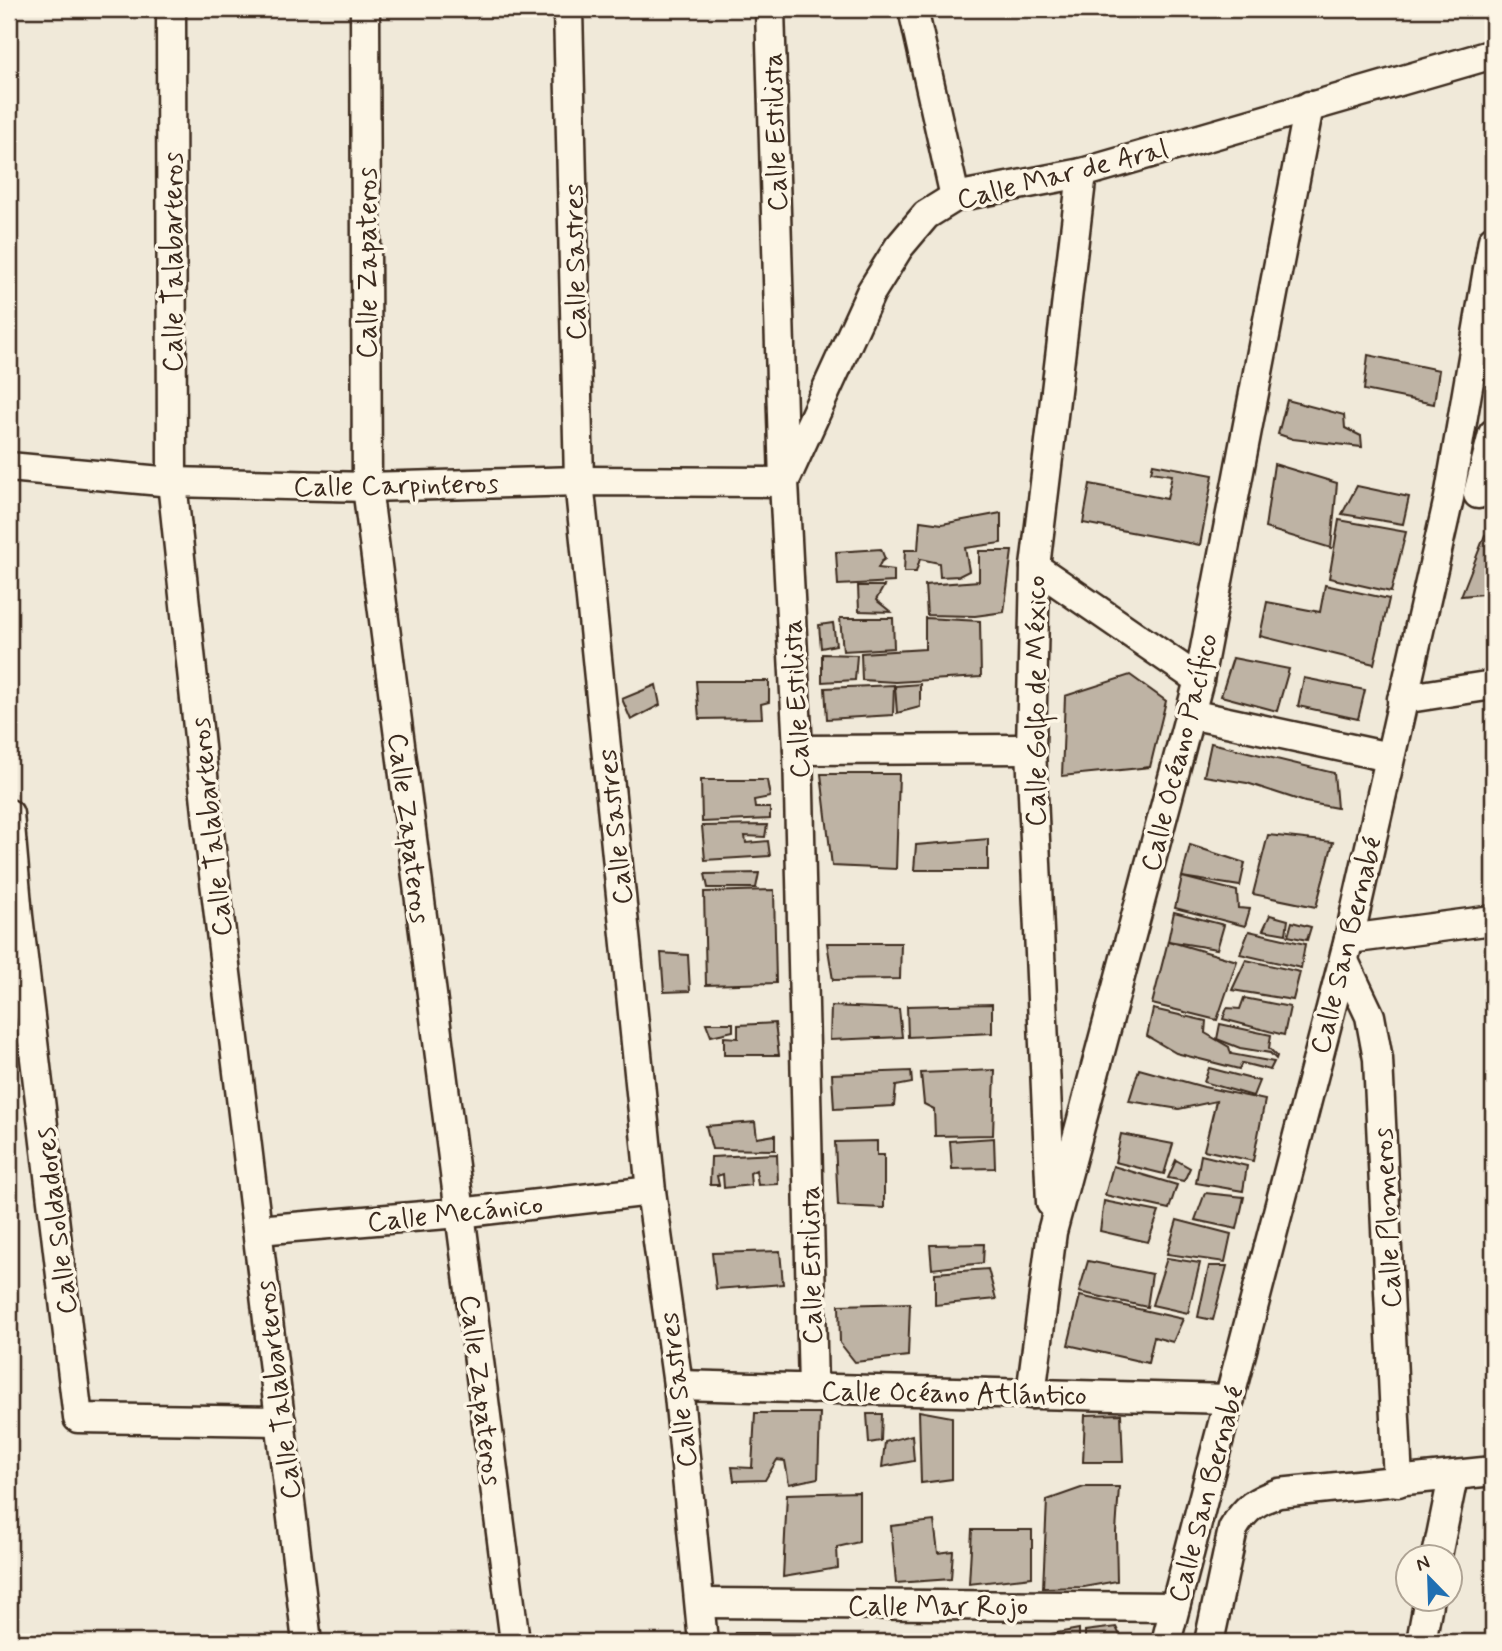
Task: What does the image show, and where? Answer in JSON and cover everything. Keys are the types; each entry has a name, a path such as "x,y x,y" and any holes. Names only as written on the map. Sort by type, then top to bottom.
{"street":[{"name":"Calle Talabarteros","path":"171,9 172,482 212,855 307,1642"},
{"name":"Calle Zapateros","path":"365,9 367,487 515,1642"},
{"name":"Calle Sastres","path":"568,9 579,481 651,1191 678,1385 704,1642"},
{"name":"Calle Estilista","path":"770,9 784,482 799,750 813,1389"},
{"path":"913,9 955,197"},
{"name":"Calle Mar de Aral","path":"784,482 872,292 899,247 926,215 955,197 1082,173 1493,54"},
{"name":"Calle Océano Pacífico","path":"1031,1394 1052,1232 1199,680 1309,106"},
{"name":"Calle Golfo de México","path":"1052,1232 1031,749 1035,567 1082,173"},
{"name":"Calle San Bernabé","path":"1166,1642 1346,950 1449,498 1493,240"},
{"path":"1449,498 1486,492 1492,442 1459,448"},
{"name":"Calle Carpinteros","path":"9,467 172,482 367,487 579,481 784,482"},
{"path":"1035,567 1199,680"},
{"path":"1402,699 1493,685"},
{"path":"1190,714 1390,757"},
{"path":"799,750 1031,749"},
{"name":"Calle Soldadores","path":"9,814 14,916 78,1418 281,1421"},
{"path":"1346,950 1493,920"},
{"name":"Calle Plomeros","path":"1346,950 1370,1016 1378,1059 1398,1482"},
{"name":"Calle Mecánico","path":"258,1230 458,1213 651,1191"},
{"name":"Calle Océano Atlántico","path":"678,1385 1230,1399"},
{"path":"1209,1642 1233,1528 1243,1512 1259,1500 1279,1493 1493,1471"},
{"path":"1440,1542 1453,1477"},
{"name":"Calle Mar Rojo","path":"701,1604 1175,1607"},
{"path":"1421,1642 1426,1612"}],"building":[{"path":"1368,355 1439,370 1434,404 1364,390"},
{"path":"1287,400 1344,415 1345,428 1361,436 1362,447 1293,439 1278,434"},
{"path":"1153,464 1213,475 1200,545 1083,523 1090,484 1167,499 1172,475 1151,472"},
{"path":"1274,464 1337,483 1331,548 1265,528"},
{"path":"1357,486 1409,497 1403,524 1342,514"},
{"path":"1001,513 1001,543 965,548 969,571 959,576 940,577 939,563 920,559 916,572 904,572 905,550 918,550 920,521 942,524"},
{"path":"1339,520 1406,532 1391,592 1329,578"},
{"path":"1485,535 1493,537 1493,593 1461,596"},
{"path":"881,549 885,559 878,568 894,570 894,582 838,585 836,552"},
{"path":"979,551 1012,551 1004,612 975,616 927,615 925,585 979,581"},
{"path":"1325,585 1389,599 1374,664 1260,636 1267,602 1320,612"},
{"path":"858,586 884,586 876,600 891,612 859,611"},
{"path":"840,618 893,618 894,648 843,651"},
{"path":"925,618 980,621 981,677 895,682 862,680 861,653 925,649"},
{"path":"833,623 836,645 821,648 819,625"},
{"path":"822,654 857,655 855,680 822,682"},
{"path":"1233,658 1289,669 1277,711 1221,696"},
{"path":"1130,675 1166,701 1150,767 1062,776 1065,696"},
{"path":"1304,678 1365,690 1358,719 1298,706"},
{"path":"696,681 769,681 769,702 761,704 762,718 699,719"},
{"path":"920,684 920,707 897,713 895,686"},
{"path":"656,685 660,705 631,720 622,699"},
{"path":"894,685 893,715 827,719 825,688"},
{"path":"1486,722 1493,722 1493,763 1491,751"},
{"path":"1211,743 1334,773 1337,808 1305,802 1247,783 1204,776"},
{"path":"821,774 899,774 896,869 832,866"},
{"path":"701,780 767,780 770,797 754,800 755,808 770,808 770,819 702,822"},
{"path":"767,825 765,837 745,836 746,843 768,841 770,856 705,860 702,826"},
{"path":"1268,835 1333,842 1316,907 1253,894"},
{"path":"988,839 988,870 914,870 916,845"},
{"path":"1190,845 1245,863 1240,886 1182,877"},
{"path":"759,873 756,888 708,888 705,874"},
{"path":"1182,877 1237,891 1238,908 1250,909 1245,926 1175,908"},
{"path":"774,890 776,983 706,985 704,892"},
{"path":"1174,912 1224,925 1217,949 1168,941"},
{"path":"1270,915 1288,920 1286,934 1263,930"},
{"path":"1292,922 1311,927 1307,940 1288,936"},
{"path":"1249,931 1305,944 1301,968 1240,954"},
{"path":"1168,941 1237,961 1217,1020 1152,1004"},
{"path":"827,943 901,943 900,979 833,980"},
{"path":"661,953 688,955 690,991 664,992"},
{"path":"1246,960 1300,972 1293,1000 1232,990"},
{"path":"1244,998 1290,1007 1284,1035 1223,1019 1227,1008 1240,1009"},
{"path":"992,1004 992,1033 908,1037 907,1006"},
{"path":"831,1006 899,1009 902,1037 830,1040"},
{"path":"1153,1009 1206,1021 1205,1033 1229,1047 1231,1054 1274,1062 1270,1070 1242,1063 1239,1069 1176,1053 1147,1036"},
{"path":"706,1023 733,1023 733,1031 711,1036"},
{"path":"775,1023 779,1055 724,1055 724,1037 738,1038 738,1025"},
{"path":"1220,1024 1271,1035 1269,1048 1277,1056 1276,1059 1270,1053 1240,1048 1217,1039"},
{"path":"1209,1068 1259,1081 1253,1096 1204,1082"},
{"path":"1139,1069 1265,1100 1253,1161 1204,1150 1216,1101 1179,1109 1129,1101"},
{"path":"995,1070 993,1135 935,1136 934,1109 924,1104 921,1073"},
{"path":"911,1071 912,1083 896,1086 894,1106 834,1109 832,1074"},
{"path":"755,1122 757,1138 775,1135 775,1150 712,1149 706,1126"},
{"path":"1121,1134 1173,1144 1164,1174 1115,1162"},
{"path":"994,1138 995,1168 952,1169 950,1141"},
{"path":"877,1141 877,1155 884,1155 884,1208 838,1206 835,1142"},
{"path":"777,1154 778,1184 758,1185 756,1170 750,1173 751,1185 724,1188 723,1174 717,1176 719,1185 710,1185 711,1157"},
{"path":"1201,1155 1247,1166 1243,1191 1196,1183"},
{"path":"1176,1160 1190,1168 1184,1181 1168,1178"},
{"path":"1113,1166 1177,1185 1169,1209 1105,1195"},
{"path":"1205,1193 1244,1197 1237,1229 1195,1220"},
{"path":"1104,1201 1159,1212 1148,1242 1100,1231"},
{"path":"1177,1220 1231,1234 1225,1262 1167,1254"},
{"path":"984,1244 983,1263 932,1269 930,1245"},
{"path":"780,1251 783,1284 716,1289 712,1253"},
{"path":"1167,1258 1200,1263 1188,1313 1152,1305"},
{"path":"1088,1261 1152,1274 1147,1307 1079,1292"},
{"path":"1209,1266 1227,1266 1213,1320 1198,1317"},
{"path":"988,1269 996,1299 935,1305 935,1273"},
{"path":"1080,1296 1183,1319 1173,1342 1154,1337 1148,1363 1068,1345"},
{"path":"910,1303 908,1356 855,1362 840,1343 839,1305"},
{"path":"919,1411 952,1417 952,1479 921,1483"},
{"path":"755,1413 820,1413 818,1478 789,1484 785,1461 777,1460 765,1480 734,1481 732,1467 752,1468"},
{"path":"867,1414 882,1414 881,1441 869,1443"},
{"path":"1121,1414 1123,1462 1083,1462 1085,1415"},
{"path":"912,1435 914,1461 882,1467 885,1442"},
{"path":"1084,1487 1119,1487 1117,1581 1084,1587 1043,1588 1047,1500"},
{"path":"859,1492 859,1542 837,1547 838,1568 783,1577 787,1494"},
{"path":"934,1521 938,1553 953,1551 951,1579 896,1583 891,1526"},
{"path":"972,1530 1032,1530 1032,1577 969,1584"},
{"path":"1116,1627 1123,1642 1085,1642 1085,1631"},
{"path":"1079,1629 1079,1642 1051,1642 1051,1634"},
{"path":"735,1633 804,1633 802,1642 735,1642"}]}
